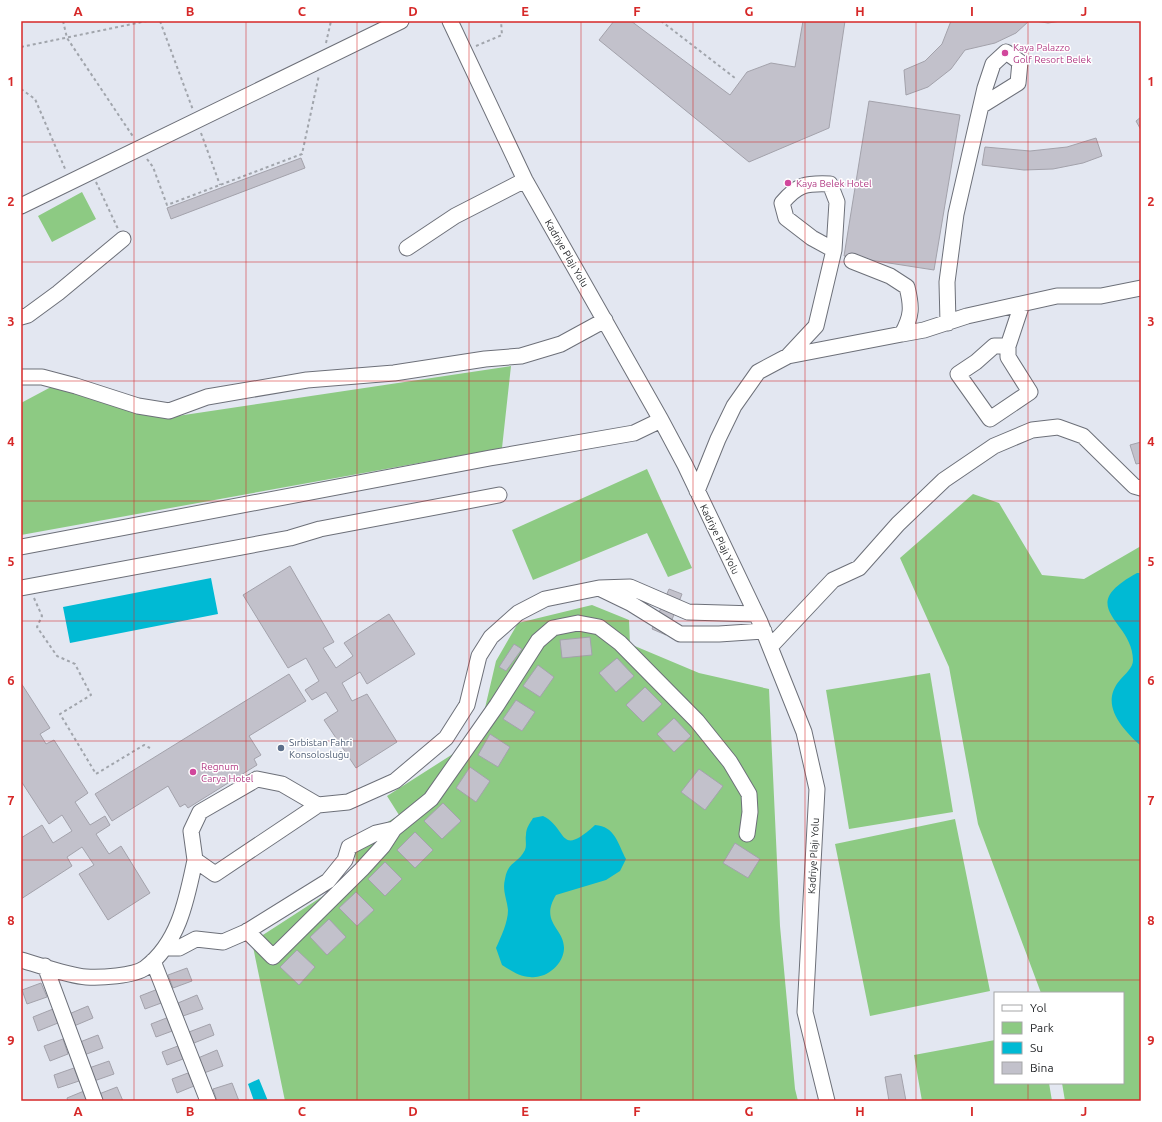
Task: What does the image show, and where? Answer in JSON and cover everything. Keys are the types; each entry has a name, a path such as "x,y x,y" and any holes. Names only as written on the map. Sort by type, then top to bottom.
{"street":[{"path":"21,206 72,183 196,120 401,21"},
{"name":"Kadriye Plajı Yolu","path":"450,21 525,180 661,420 697,490 764,631 804,732 816,789 805,1012 827,1101"},
{"path":"948,323 947,282 956,214 981,106"},
{"path":"407,248 455,216 525,180"},
{"path":"788,356 816,326 834,250 837,202 830,184 812,183 793,189 782,203 786,218 812,238 834,250"},
{"path":"21,317 28,315 58,293 123,239"},
{"path":"852,261 890,276 907,287 911,304 910,320 902,334"},
{"path":"697,490 734,406 758,372 788,356 924,330 967,316 1058,296 1101,296 1141,288"},
{"path":"1008,346 994,346 976,362 958,374 990,419 1030,392 1008,357 1008,346 1022,304"},
{"path":"21,377 42,377 76,386 138,406 169,411 207,397 307,380 394,373 485,359 521,356 561,344 605,320"},
{"path":"21,547 490,458 634,433 661,420"},
{"path":"770,647 833,580 859,568 898,524 944,480 1000,443 1032,430 1058,427 1084,436 1134,486 1141,488"},
{"path":"25,587 283,539 320,529 499,495"},
{"path":"195,860 215,874 318,805 348,802 395,781 446,738 467,705 479,656 491,637 518,613 545,599 599,588 630,588 688,612 756,614"},
{"path":"599,588 630,603 680,634 719,634 764,631"},
{"path":"247,931 273,957 362,869 383,846 394,829 431,799 450,775 538,641 553,628 578,623 599,627 620,644 696,721 730,762 749,794 750,812 747,834"},
{"path":"21,960 85,977 121,975 144,969 165,948 184,907 195,860 191,831 200,812 257,779 282,784 318,805"},
{"path":"165,948 179,948 196,939 223,942 247,931 328,881 345,860 349,847 376,833 394,829"},
{"path":"153,961 208,1101"},
{"path":"44,966 95,1101"}],"path":[{"path":"21,47 147,21"},
{"path":"160,21 220,185"},
{"path":"464,52 502,35 501,21"},
{"path":"661,21 735,78"},
{"path":"21,89 35,99 72,183"},
{"path":"91,173 123,239"},
{"path":"25,587 42,616 37,627 57,656 75,664 91,696 60,714 96,774 144,745 150,748"}],"green space":[{"path":"82,192 96,219 52,242 38,216"},
{"path":"511,366 502,448 21,535 21,403 51,387 164,418"},
{"path":"647,469 692,568 668,577 647,533 533,580 512,530"},
{"path":"973,494 999,503 1042,575 1084,579 1141,546 1141,1101 1065,1101 1062,1084 1124,1084 1124,992 1041,992 978,824 949,667 900,558"},
{"path":"592,605 629,620 630,644 699,673 769,689 780,926 795,1089 798,1101 285,1101 252,942 357,874 354,843 399,815 387,796 478,738 496,661 518,623"},
{"path":"930,673 953,812 849,829 826,690"},
{"path":"955,819 990,991 870,1016 835,844"},
{"path":"994,1040 994,1084 1049,1084 1052,1101 922,1101 914,1055"}],"water":[{"path":"1137,573 1141,573 1141,746 1120,724 1112,707 1114,689 1130,668 1133,660 1131,646 1125,634 1111,615 1108,605 1109,596 1118,585"},
{"path":"211,578 218,614 70,643 63,607"},
{"path":"543,816 551,821 564,838 569,840 575,840 595,825 602,826 611,832 615,837 626,859 620,871 606,880 556,895 550,912 551,919 563,942 563,955 553,970 548,973 542,976 526,977 515,973 502,965 496,948 508,915 504,887 506,873 525,850 528,826 533,818"},
{"path":"259,1079 268,1101 254,1101 248,1084"}],"building":[{"path":"614,21 631,21 730,95 747,72 771,63 795,67 803,21 845,21 829,128 749,162 599,40"},
{"path":"951,21 1029,21 1016,33 995,43 965,50 951,69 928,87 906,95 904,70 925,61 942,44"},
{"path":"1035,21 1061,21 1048,23"},
{"path":"869,101 960,115 934,270 844,256"},
{"path":"1141,117 1141,130 1136,121"},
{"path":"1096,138 1102,156 1083,163 1053,169 1024,170 982,165 985,147 1030,151 1067,147"},
{"path":"301,158 305,168 171,219 167,208"},
{"path":"1141,442 1141,463 1136,464 1130,445"},
{"path":"290,566 334,642 323,648 336,668 353,656 344,643 389,614 415,654 367,684 360,672 342,683 352,701 367,694 397,742 356,768 324,720 338,711 326,692 312,700 305,690 319,681 306,658 288,668 243,595"},
{"path":"669,589 682,594 666,635 652,629"},
{"path":"590,637 592,655 562,658 560,640"},
{"path":"514,644 522,649 506,671 499,667"},
{"path":"617,658 634,676 616,692 599,673"},
{"path":"538,665 554,677 540,697 523,686"},
{"path":"289,674 306,701 249,736 261,755 254,759 257,765 188,808 185,804 180,807 168,786 112,821 95,794"},
{"path":"21,683 50,728 40,734 46,744 54,740 88,793 75,802 90,825 105,816 110,825 96,834 109,854 121,846 150,893 108,920 79,874 94,865 82,847 67,857 72,866 21,899 21,838 42,825 53,843 72,831 62,815 49,824 21,781"},
{"path":"645,687 662,704 643,722 626,705"},
{"path":"516,700 535,712 522,731 503,719"},
{"path":"674,718 691,736 674,752 657,734"},
{"path":"490,734 510,747 498,767 478,755"},
{"path":"470,767 490,781 476,802 456,788"},
{"path":"699,769 723,786 705,810 681,792"},
{"path":"443,803 461,821 442,839 424,821"},
{"path":"415,832 433,850 415,868 397,850"},
{"path":"735,843 760,859 748,878 723,863"},
{"path":"385,862 402,879 385,896 368,879"},
{"path":"356,892 374,910 357,926 339,908"},
{"path":"329,919 346,937 327,955 310,937"},
{"path":"297,950 315,967 299,985 280,967"},
{"path":"187,968 192,981 173,988 168,975"},
{"path":"41,983 47,997 27,1004 22,990"},
{"path":"158,989 164,1002 145,1009 140,996"},
{"path":"197,995 203,1009 183,1016 178,1003"},
{"path":"88,1006 93,1018 74,1026 69,1014"},
{"path":"53,1009 58,1023 38,1031 33,1017"},
{"path":"169,1017 175,1030 156,1037 151,1024"},
{"path":"210,1024 214,1035 194,1043 189,1032"},
{"path":"98,1035 103,1048 84,1055 80,1042"},
{"path":"63,1039 68,1054 50,1061 44,1046"},
{"path":"178,1046 183,1059 167,1065 162,1052"},
{"path":"217,1050 223,1066 204,1073 198,1058"},
{"path":"109,1061 114,1074 94,1081 89,1068"},
{"path":"74,1068 79,1081 58,1088 54,1075"},
{"path":"188,1073 194,1086 177,1093 172,1079"},
{"path":"901,1074 906,1101 889,1101 885,1077"},
{"path":"232,1083 239,1101 217,1101 213,1089"},
{"path":"117,1087 123,1101 102,1101 99,1094"},
{"path":"84,1091 87,1101 68,1101 67,1098"}],"place":[{"name":"Kaya Palazzo Golf Resort Belek","path":"1005,53"},
{"name":"Kaya Belek Hotel","path":"788,183"},
{"name":"Sırbistan Fahri Konsolosluğu","path":"281,748"},
{"name":"Regnum Carya Hotel","path":"193,772"}]}
